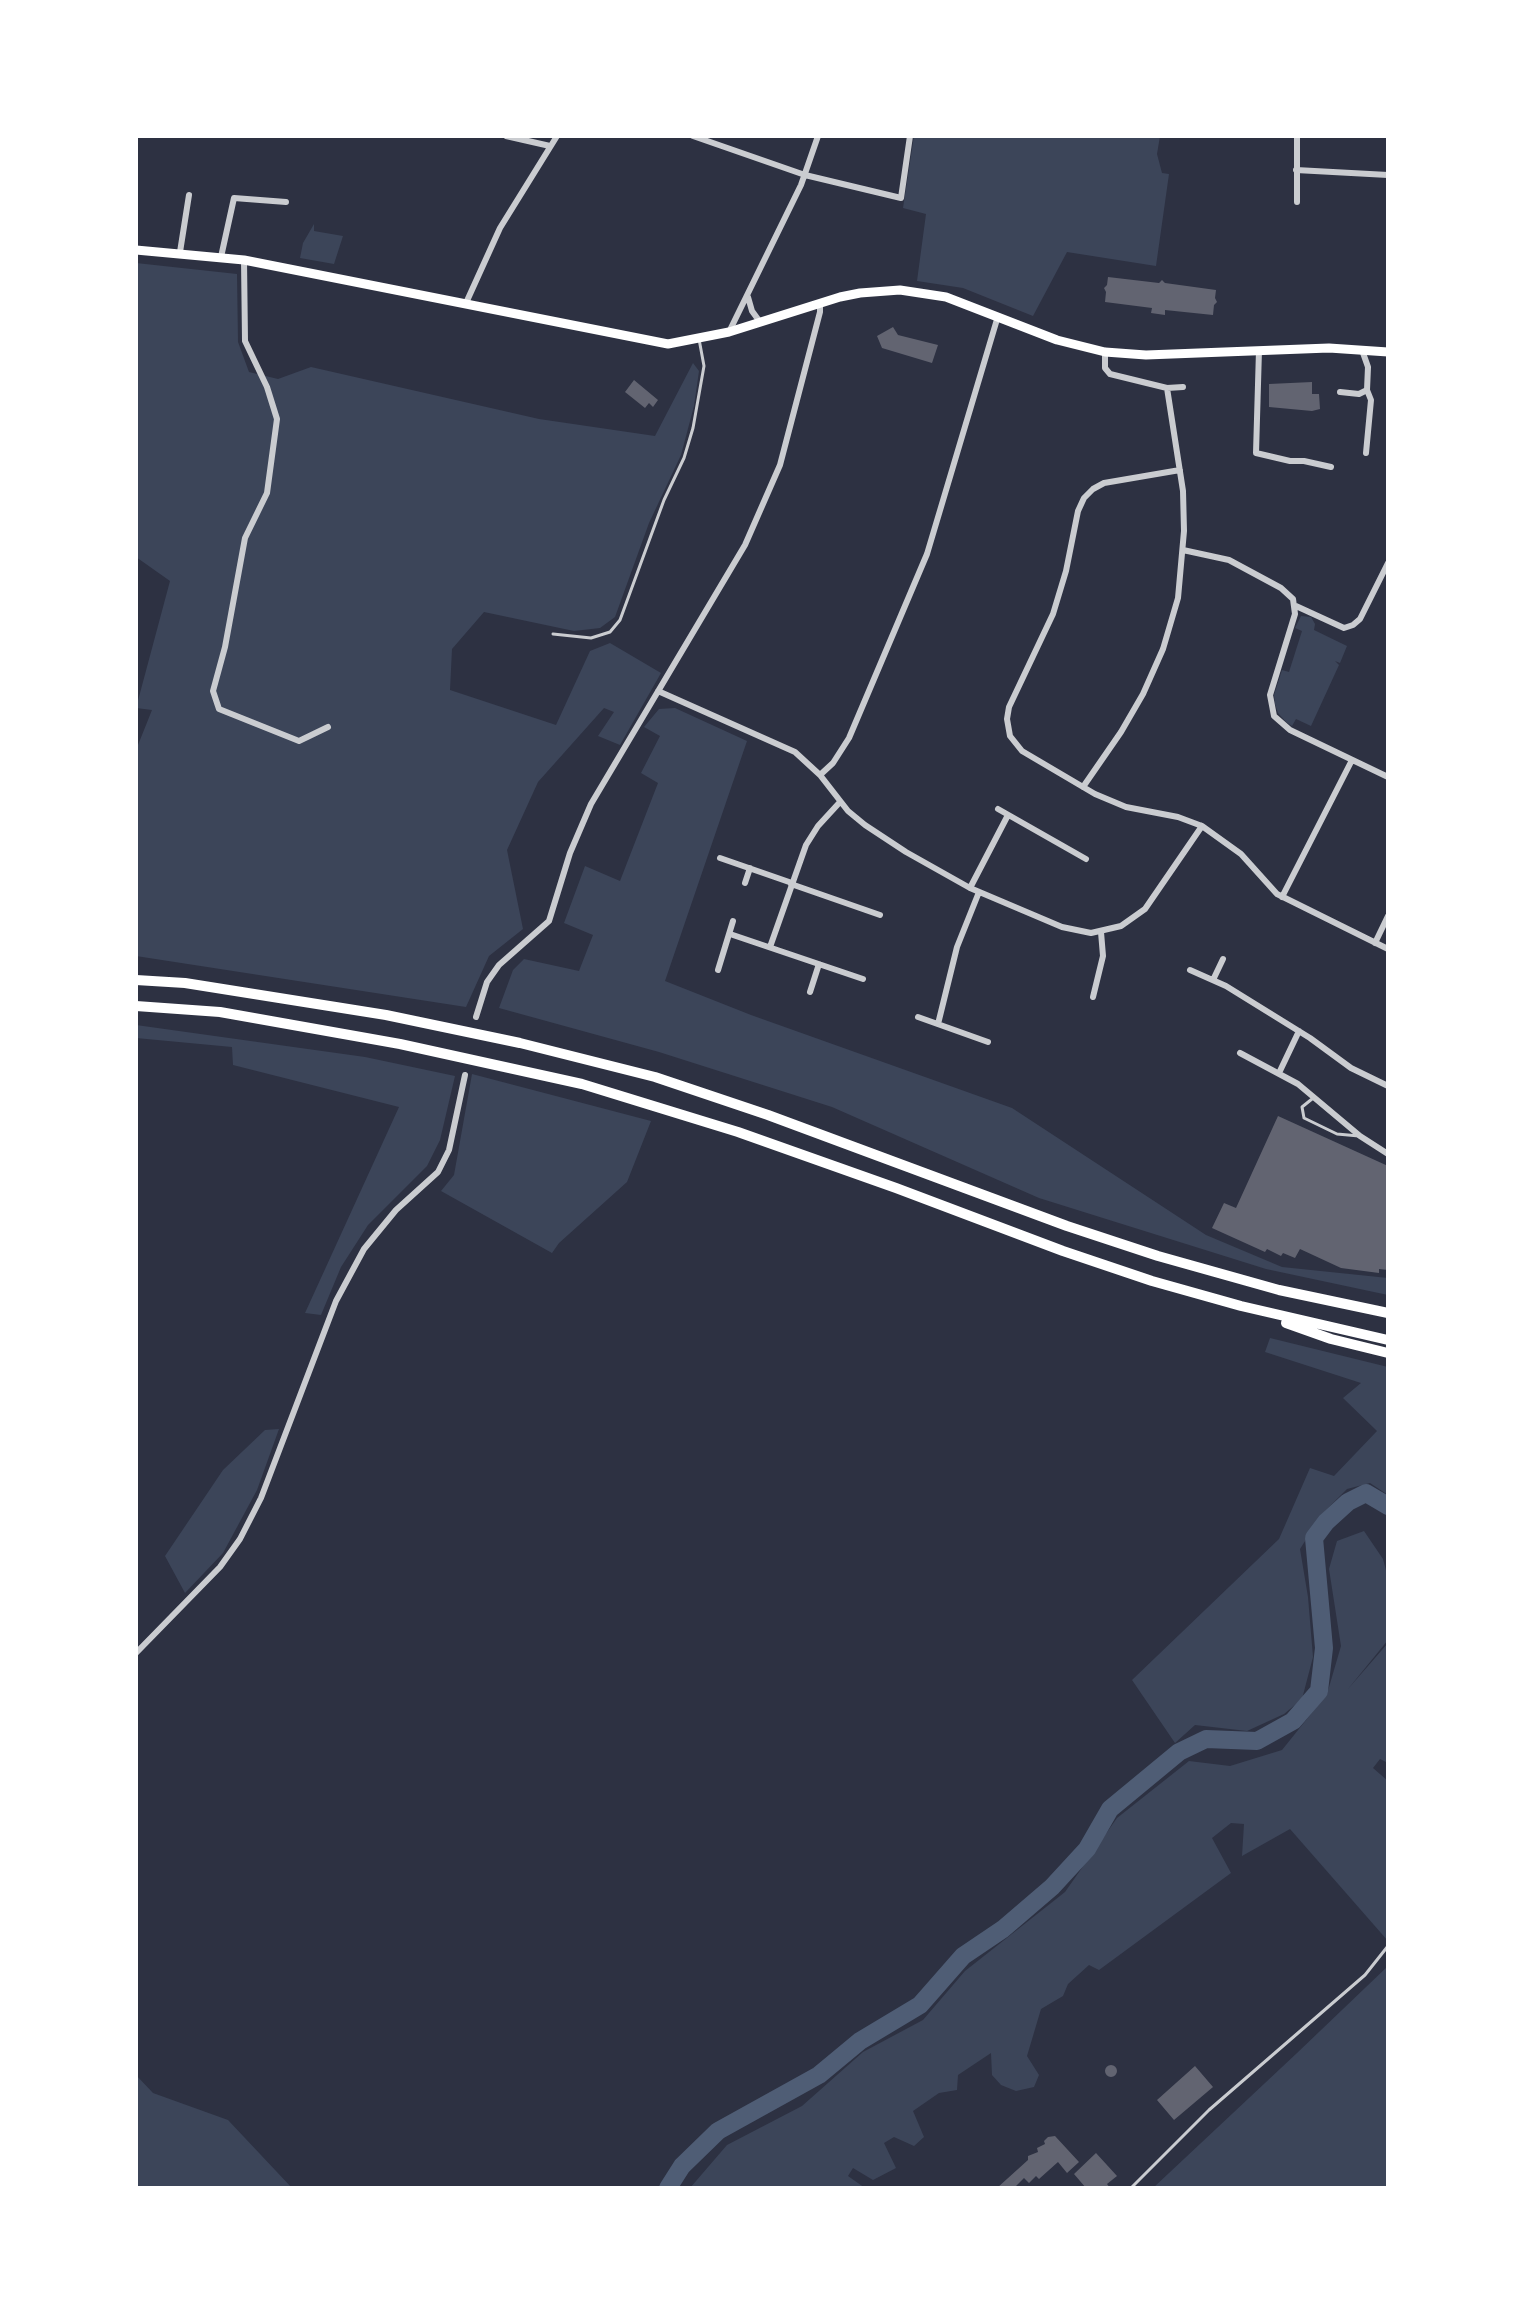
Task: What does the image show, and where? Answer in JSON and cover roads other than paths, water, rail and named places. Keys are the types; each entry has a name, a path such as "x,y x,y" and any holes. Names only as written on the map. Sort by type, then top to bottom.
{"highway":[{"path":"136,980 185,983 386,1015 520,1043 655,1077 1145,1252 1279,1290 1388,1313"},
{"path":"136,1006 235,1014 400,1044 582,1084 738,1132 1152,1281 1241,1306 1388,1340"},
{"path":"1241,1306 1331,1339 1388,1353"}],"main road":[{"path":"137,248 244,260 658,343 729,332 860,293 900,290 946,297 1057,340 1105,352 1146,355 1259,350 1385,351"}],"street":[{"path":"506,136 550,146"},
{"path":"466,303 500,228 557,136"},
{"path":"693,136 805,175 901,198 910,136"},
{"path":"729,332 805,175 818,136"},
{"path":"1297,136 1297,202"},
{"path":"1296,170 1388,175"},
{"path":"180,252 189,195"},
{"path":"221,257 234,198 286,202"},
{"path":"244,260 245,341 267,387 277,419 267,493 245,538 225,647 213,691 219,709 299,741 328,727"},
{"path":"747,295 752,311 760,322"},
{"path":"476,1017 487,982 499,965 549,921 570,853 591,804 734,567 765,503 792,425 820,303"},
{"path":"820,775 833,763 849,738 927,554 998,316"},
{"path":"1361,349 1368,367 1367,390 1371,400 1366,453"},
{"path":"1259,350 1256,453 1331,467"},
{"path":"1368,367 1385,351"},
{"path":"1105,352 1105,368 1110,374 1167,388 1183,387"},
{"path":"1083,787 1133,712 1158,661 1176,611 1184,506 1167,388"},
{"path":"1340,392 1359,394 1367,390"},
{"path":"1180,470 1104,483 1084,498 1078,511 1066,571 1053,614 1009,707 1008,731 1017,747 1083,787 1126,807 1178,817 1202,826 1232,846 1272,891 1388,949"},
{"path":"1183,550 1237,564 1287,592 1296,606 1344,628 1360,619 1388,563"},
{"path":"1296,606 1271,690 1271,710 1283,726 1388,777"},
{"path":"658,691 785,746 805,760 840,802 880,836 970,888 1072,930 1101,932 1121,926 1145,909 1202,826"},
{"path":"1282,897 1352,760"},
{"path":"770,947 811,835 840,802"},
{"path":"998,809 1086,859"},
{"path":"970,888 1008,815"},
{"path":"720,858 880,915"},
{"path":"745,883 750,868"},
{"path":"938,1024 957,947 979,892"},
{"path":"1375,943 1388,916"},
{"path":"718,970 733,921"},
{"path":"1093,997 1103,956 1101,932"},
{"path":"730,934 863,979"},
{"path":"1213,980 1223,959"},
{"path":"810,992 819,964"},
{"path":"1190,970 1213,980 1299,1031 1351,1068 1388,1086"},
{"path":"918,1017 988,1042"},
{"path":"1279,1073 1299,1031"},
{"path":"1240,1053 1279,1073 1316,1098 1360,1136 1388,1154"},
{"path":"136,1653 220,1567 240,1539 261,1498 336,1301 364,1249 396,1210 438,1172 449,1150 465,1075"}],"lane":[{"path":"553,634 591,638 610,632 620,620 693,428 704,366 699,339"},
{"path":"1316,1098 1303,1105 1301,1113 1304,1118 1337,1134 1360,1136"},
{"path":"1131,2188 1209,2110 1365,1975 1388,1946"}],"waterway":[{"path":"668,2188 682,2166 718,2131 819,2075 860,2041 920,2005 963,1956 1003,1929 1052,1887 1087,1849 1110,1809 1179,1752 1206,1739 1257,1741 1293,1721 1319,1691 1324,1648 1314,1538 1348,1502 1366,1493 1388,1506"}]}
